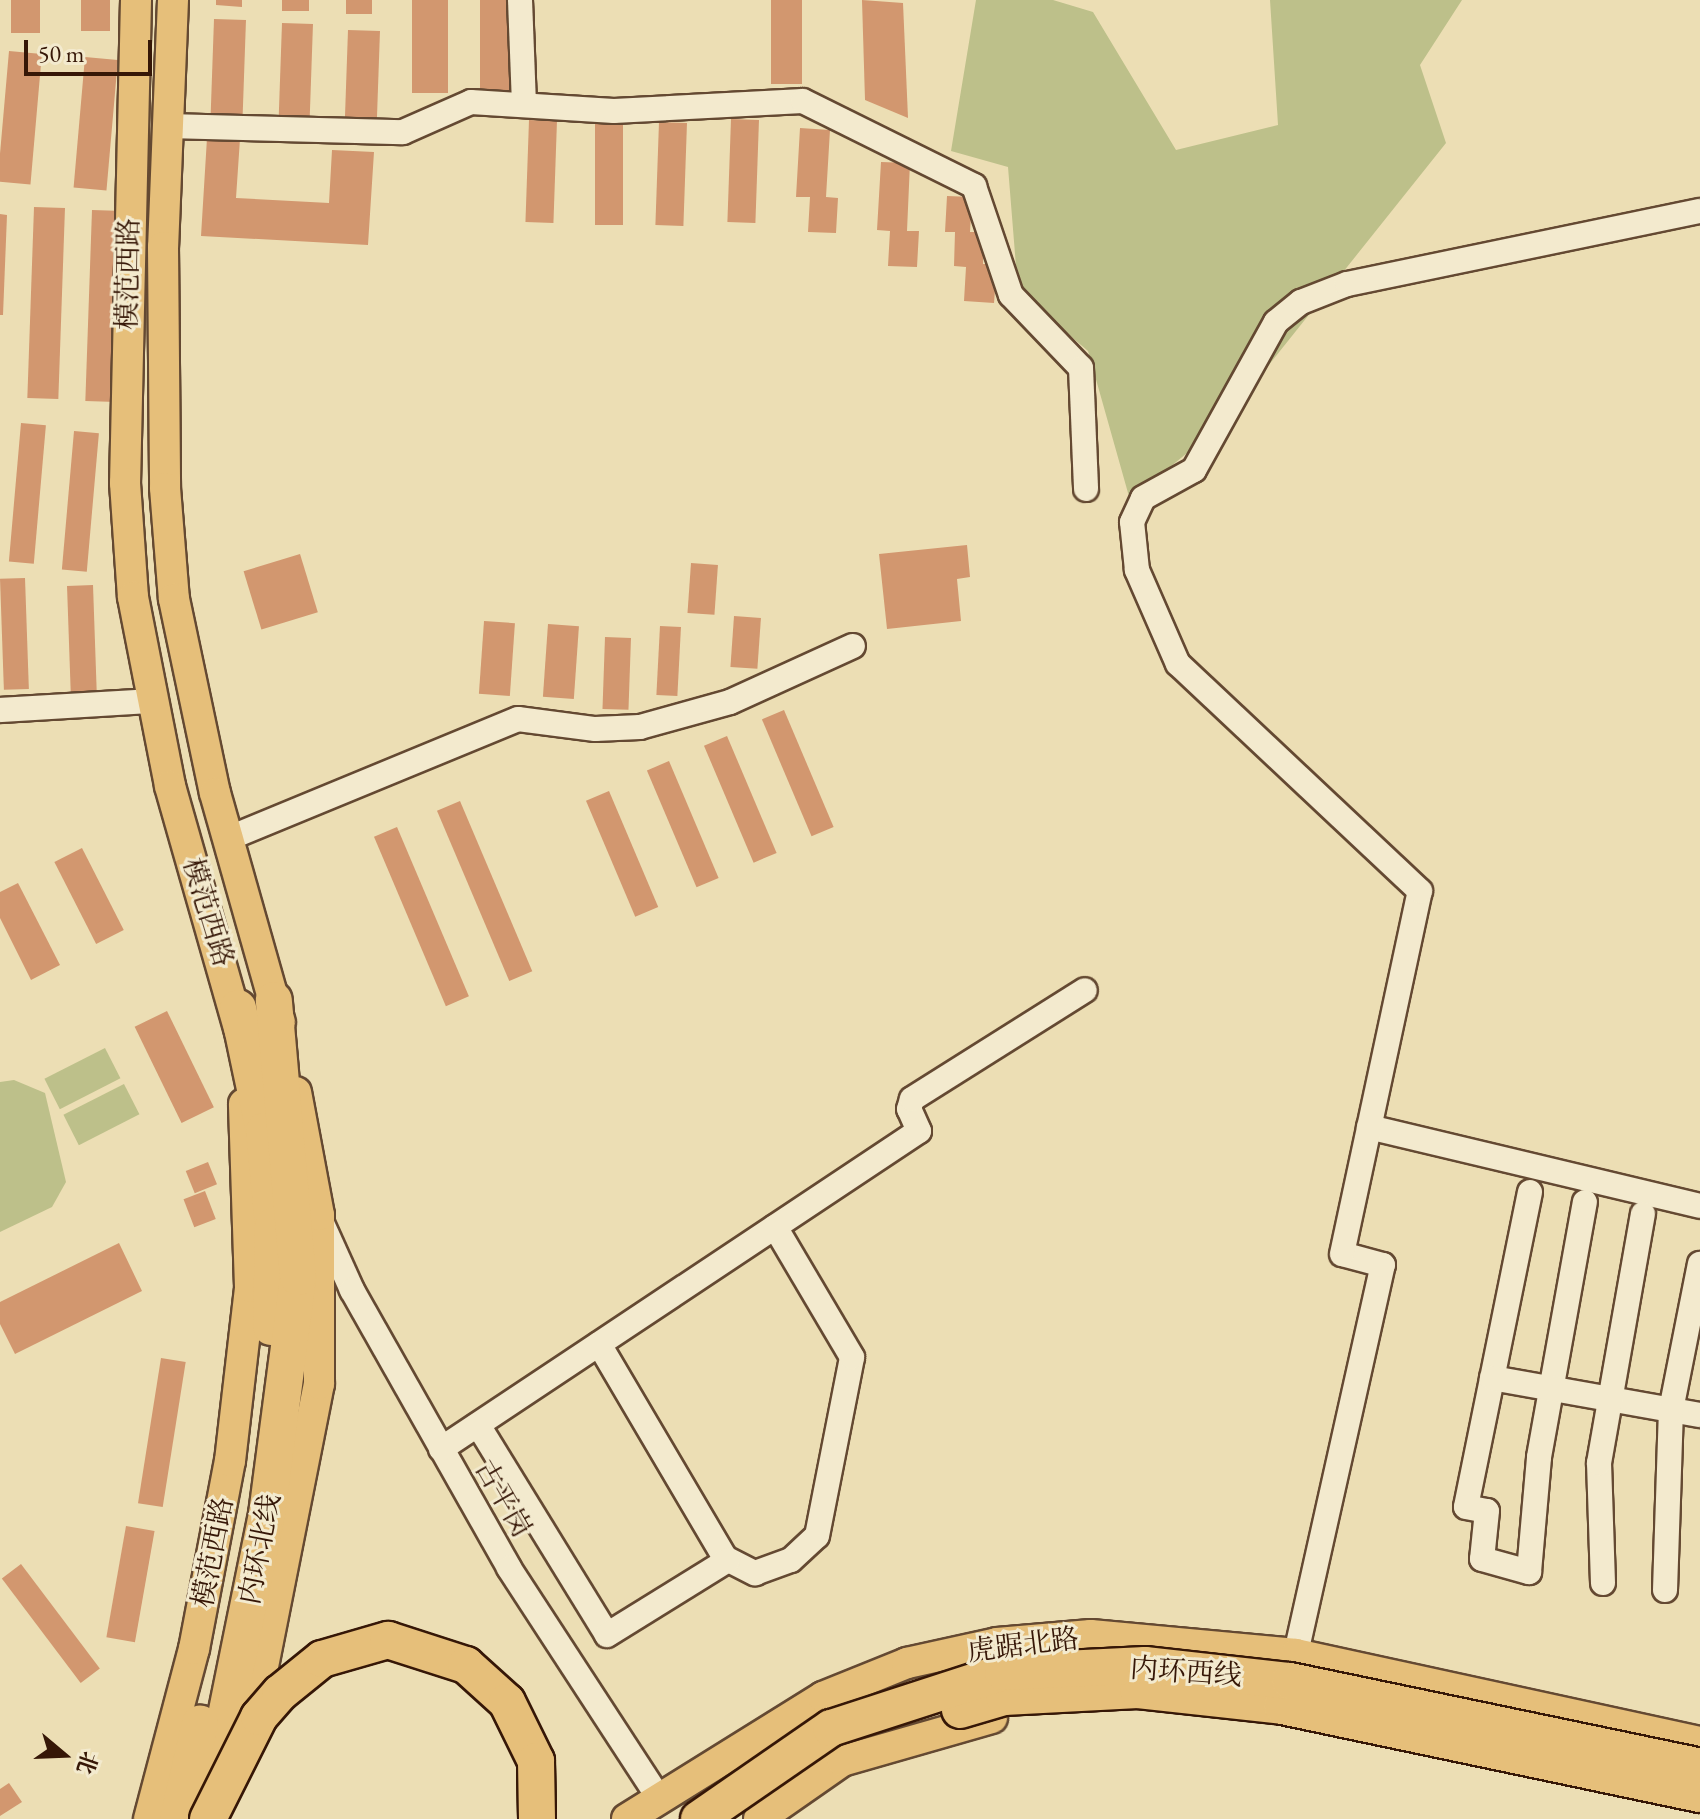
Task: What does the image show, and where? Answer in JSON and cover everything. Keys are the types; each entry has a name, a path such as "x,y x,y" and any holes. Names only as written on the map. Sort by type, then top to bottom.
{"highway":[{"name":"内环北线","path":"206,1819 267,1514 298,1277 274,1000"},
{"name":"内环北线","path":"178,1819 253,1463 272,1319 264,1131 238,1008"},
{"path":"206,1819 259,1717 280,1693 322,1659 388,1640 456,1660 507,1702 536,1761 537,1819"},
{"name":"内环西线","path":"699,1819 831,1728 1003,1672 1031,1670 1145,1665 1290,1681 1700,1767"},
{"name":"内环西线","path":"730,1819 836,1746 1004,1697 1138,1690 1282,1706 1700,1794"}],"main road":[{"name":"模范西路","path":"136,0 125,483 150,701 238,1008 250,1287 230,1461 194,1649 149,1819"},
{"name":"模范西路","path":"173,0 168,126 165,488 191,697 227,839 274,1000 319,1215 319,1384 230,1819"},
{"name":"虎踞北路","path":"627,1819 666,1808 823,1697 922,1660 1091,1635 1296,1654 1700,1742"},
{"path":"759,1819 842,1761 938,1728 1024,1712 1141,1703 1280,1722 1700,1808"}],"street":[{"path":"520,0 524,104"},
{"path":"168,126 403,132 471,102 614,111 803,101 974,186 1011,295 1081,368 1086,489"},
{"path":"1280,1722 1383,1265 1342,1254 1420,891 1178,664 1137,570 1132,522 1143,498 1202,460 1276,322 1301,302 1347,284 1700,211"},
{"path":"227,839 518,719 595,729 653,724 730,702 853,646"},
{"path":"0,710 150,701"},
{"path":"441,1449 919,1131 909,1109 912,1099 1085,990"},
{"path":"1369,1127 1700,1206"},
{"path":"1530,1192 1466,1507 1487,1511 1482,1559 1529,1572 1553,1388 1585,1202"},
{"path":"1603,1583 1599,1463 1643,1214"},
{"name":"古平岗","path":"319,1215 441,1449 666,1808"},
{"path":"599,1344 728,1560 755,1573 769,1571 817,1536 851,1375 848,1344 775,1227"},
{"path":"1665,1590 1671,1410 1700,1264"},
{"path":"1492,1378 1700,1415"},
{"path":"478,1425 607,1635 728,1560"}],"green space":[{"path":"976,0 1053,0 1093,12 1176,150 1278,125 1270,0 1462,0 1420,65 1446,143 1221,425 1130,500 1088,351 1018,291 1008,167 951,151"},
{"path":"105,1048 120,1078 60,1109 44,1079"},
{"path":"14,1080 45,1093 66,1182 52,1207 0,1232 0,1082"},
{"path":"124,1084 139,1114 79,1145 63,1115"}],"building":[{"path":"11,0 40,0 40,33 11,33"},
{"path":"81,0 110,0 110,31 81,31"},
{"path":"216,0 242,0 242,7 216,5"},
{"path":"282,0 309,0 309,11 282,11"},
{"path":"346,0 372,0 372,14 346,14"},
{"path":"412,0 448,0 448,93 412,93"},
{"path":"480,0 514,0 514,91 480,91"},
{"path":"771,0 802,0 802,84 771,84"},
{"path":"862,0 903,3 908,118 865,100"},
{"path":"214,19 246,20 243,116 211,115"},
{"path":"282,23 313,24 310,121 279,120"},
{"path":"348,30 380,31 377,128 345,127"},
{"path":"9,51 42,54 30,184 0,182"},
{"path":"85,57 118,60 106,190 74,188"},
{"path":"731,119 759,120 755,223 727,222"},
{"path":"529,120 557,121 553,223 525,222"},
{"path":"659,122 687,123 683,226 655,225"},
{"path":"595,123 623,123 623,225 595,225"},
{"path":"800,128 830,130 826,197 838,198 836,233 808,232 810,197 796,197"},
{"path":"207,138 240,139 236,198 329,203 332,150 374,152 368,245 201,236"},
{"path":"881,162 910,163 907,231 919,231 917,267 888,266 890,231 877,230"},
{"path":"947,196 972,197 970,232 984,232 983,264 997,264 994,303 964,301 966,267 954,266 955,232 945,232"},
{"path":"34,207 65,208 58,399 27,398"},
{"path":"92,210 123,211 116,402 85,401"},
{"path":"0,214 7,215 3,315 0,315"},
{"path":"21,423 46,425 34,564 9,561"},
{"path":"74,431 99,433 87,572 62,569"},
{"path":"967,545 970,577 957,579 961,621 887,629 879,554"},
{"path":"300,554 318,612 261,630 244,571"},
{"path":"691,563 718,565 714,615 688,613"},
{"path":"25,578 29,689 4,690 0,579"},
{"path":"93,585 97,696 71,697 67,586"},
{"path":"734,616 761,618 757,669 730,667"},
{"path":"484,621 515,623 510,696 479,694"},
{"path":"548,624 579,626 574,699 543,697"},
{"path":"660,626 681,627 677,696 656,695"},
{"path":"605,637 631,638 628,710 602,709"},
{"path":"784,710 834,827 812,836 762,719"},
{"path":"727,736 777,853 754,863 704,746"},
{"path":"669,761 719,878 697,887 647,770"},
{"path":"609,791 658,907 635,917 586,801"},
{"path":"460,801 532,971 509,981 437,811"},
{"path":"397,827 469,996 446,1006 374,837"},
{"path":"82,848 124,930 96,944 54,862"},
{"path":"18,883 60,965 31,980 0,918 0,892"},
{"path":"167,1011 214,1107 182,1123 135,1027"},
{"path":"208,1162 217,1184 195,1193 186,1171"},
{"path":"205,1191 216,1219 194,1227 184,1199"},
{"path":"119,1243 142,1291 15,1354 0,1324 0,1302"},
{"path":"161,1358 186,1362 163,1507 138,1503"},
{"path":"126,1526 155,1531 135,1642 106,1637"},
{"path":"21,1564 100,1669 81,1683 2,1578"},
{"path":"9,1783 22,1802 0,1816 0,1789"}]}
